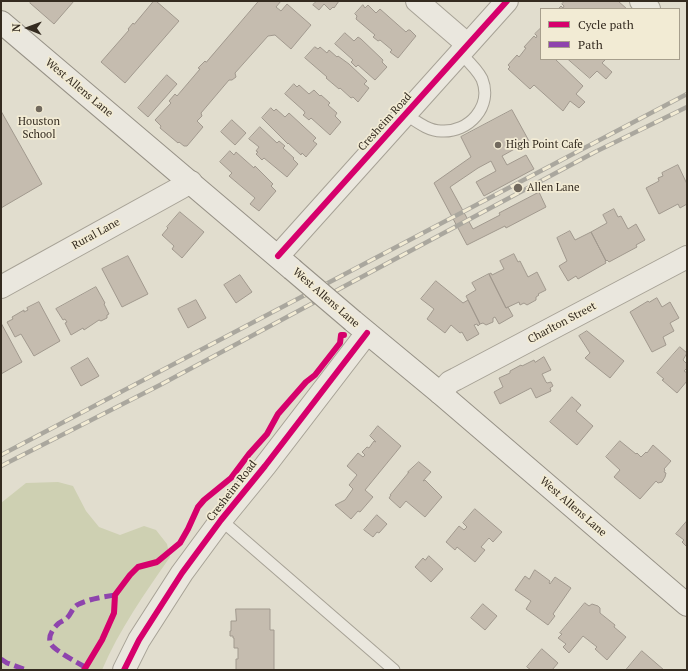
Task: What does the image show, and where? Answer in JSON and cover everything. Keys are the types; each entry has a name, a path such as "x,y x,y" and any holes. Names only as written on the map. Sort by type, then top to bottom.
{"street":[{"path":"417,1 464,48"},
{"name":"Cresheim Road","path":"285,263 405,114 506,1"},
{"name":"West Allens Lane","path":"4,31 191,182 687,605"},
{"name":"Rural Lane","path":"1,287 191,182"},
{"name":"Charlton Street","path":"440,393 450,382 687,257"},
{"name":"Cresheim Road","path":"124,670 139,640 167,595 221,520 274,454 360,327"}],"lane":[{"path":"405,114 430,129 440,132 452,131 464,127 474,120 481,110 484,98 484,87 481,77 473,66 464,48"},
{"path":"221,520 394,670"}],"green space":[{"path":"58,482 73,486 86,511 99,527 120,535 144,526 156,530 167,544 170,557 124,626 102,670 1,670 1,503 26,483"}],"building":[{"path":"32,1 74,1 54,24 30,3"},
{"path":"154,1 156,1 179,21 125,83 101,62 129,30 128,29 133,23 134,24"},
{"path":"259,1 281,1 276,7 281,11 287,4 311,25 291,49 275,35 268,36 235,73 236,77 229,80 201,113 202,116 197,121 203,127 187,146 184,146 179,142 178,143 160,128 161,126 155,120 171,103 169,101 175,94 177,96 200,69 198,68 205,61 206,62"},
{"path":"317,1 339,1 334,8 333,7 330,10 324,4 319,10 313,5"},
{"path":"565,1 618,1 626,8 563,8 564,6 562,4"},
{"path":"363,5 365,8 368,5 376,13 380,9 406,32 410,30 416,36 398,58 390,52 392,50 380,40 378,41 373,37 375,35 356,19 357,16 355,14"},
{"path":"540,29 540,60 556,60 583,86 576,94 585,102 579,108 570,101 563,111 534,85 530,89 508,69 510,67 508,65 517,55 519,57 526,48 524,47 534,36 536,38 537,36 535,34"},
{"path":"345,33 354,41 358,37 361,39 383,60 382,62 387,67 375,80 358,65 356,67 351,62 353,60 335,44"},
{"path":"315,47 318,49 320,47 327,53 329,50 349,64 367,81 364,84 369,88 358,102 340,88 339,89 305,58"},
{"path":"569,60 605,60 602,63 612,72 606,79 597,71 590,78"},
{"path":"167,75 177,84 148,117 138,108"},
{"path":"294,84 297,87 299,85 309,94 314,90 330,103 328,105 337,113 335,116 341,122 330,135 311,118 309,120 303,115 305,113 304,111 285,94"},
{"path":"271,108 274,111 276,109 285,117 289,113 316,138 313,141 317,144 306,157 302,153 301,155 288,144 262,118"},
{"path":"512,110 529,141 502,156 507,165 526,155 534,169 484,196 476,182 496,171 491,161 450,187 473,229 500,215 499,213 539,192 546,207 506,228 505,226 467,245 434,183 471,157 461,137"},
{"path":"1,111 42,184 1,208"},
{"path":"232,120 246,133 235,145 221,132"},
{"path":"260,127 277,143 279,141 285,146 283,148 298,164 287,177 264,158 262,160 256,154 259,147 249,139"},
{"path":"230,151 234,155 236,152 254,168 255,166 273,184 271,186 276,191 259,211 250,204 255,198 229,176 232,173 220,162"},
{"path":"678,165 687,184 687,204 680,208 678,204 659,214 646,188 659,181 658,178 663,176 662,173"},
{"path":"614,209 618,217 621,216 628,229 636,224 645,240 636,245 637,247 609,262 607,260 606,261 591,232 607,223 603,215"},
{"path":"180,212 204,232 182,258 172,249 174,246 162,235"},
{"path":"570,231 575,240 591,232 606,263 578,279 576,276 568,281 559,266 567,261 557,238"},
{"path":"514,254 518,262 520,261 528,277 537,272 546,290 538,294 539,295 536,297 536,300 527,305 524,303 520,305 519,302 506,308 489,274 491,273 492,275 504,269 500,261"},
{"path":"128,256 148,294 122,307 102,269"},
{"path":"489,274 506,308 508,307 513,316 499,324 495,317 493,318 493,322 486,325 483,323 480,324 466,296 476,290 472,283"},
{"path":"240,275 252,292 236,303 224,285"},
{"path":"436,281 463,303 468,300 480,324 478,326 477,324 474,325 479,334 467,341 462,332 460,333 451,325 445,333 427,319 434,309 421,299"},
{"path":"96,287 109,314 107,315 107,318 101,321 99,320 84,330 83,328 71,335 65,323 67,322 65,319 63,320 56,309"},
{"path":"657,298 662,307 670,302 679,318 670,323 674,331 663,337 666,345 652,352 630,312 648,301 649,302"},
{"path":"196,300 206,318 188,328 178,309"},
{"path":"39,302 60,341 34,356 21,334 15,337 7,322 13,319 12,317 24,310 24,312 28,310 27,308"},
{"path":"1,323 22,362 1,374"},
{"path":"587,331 624,361 610,378 585,358 590,353 579,336"},
{"path":"680,347 687,353 683,360 687,364 687,368 684,371 687,373 687,381 677,393 662,380 664,379 657,373"},
{"path":"544,357 551,370 542,374 547,383 551,382 553,386 550,388 551,391 536,398 531,388 500,404 494,392 503,387 499,378 510,373 510,371 521,365 522,366 534,360 535,362"},
{"path":"88,358 99,376 81,386 71,368"},
{"path":"572,397 581,405 576,411 593,426 577,445 550,422"},
{"path":"378,426 401,446 365,490 373,497 360,512 358,511 351,519 335,505 345,500 353,489 349,485 357,475 347,466 358,453 363,457 365,455 362,452 367,447 369,448 374,441 376,442 370,436"},
{"path":"620,441 641,457 646,452 647,453 653,445 671,461 664,469 664,472 666,473 662,482 658,483 656,481 640,499 614,477 620,470 606,457"},
{"path":"419,462 431,472 423,481 425,480 442,497 425,517 406,501 400,508 389,498 408,472"},
{"path":"475,509 502,532 493,542 489,538 481,547 485,550 475,562 457,547 455,550 446,542 459,526 464,530 467,527 463,523"},
{"path":"377,515 387,524 373,537 364,530"},
{"path":"687,521 687,547 682,542 684,540 676,534"},
{"path":"429,556 443,569 431,582 415,567 423,558 425,560"},
{"path":"535,570 550,581 550,584 555,577 571,588 553,614 555,616 548,625 526,609 531,601 515,590 525,576 529,579"},
{"path":"585,603 589,606 592,604 598,606 600,608 600,613 615,625 614,627 626,637 607,660 595,649 597,647 583,636 569,653 563,647 566,644 558,638 562,634 560,633"},
{"path":"483,604 497,616 485,630 471,618"},
{"path":"236,609 270,609 270,630 274,630 274,670 236,670 238,648 234,648 234,638 233,636 230,636 230,631 231,621 236,621"},
{"path":"542,649 558,663 552,670 531,670 527,667"},
{"path":"642,651 664,670 626,670"}],"railway":[{"path":"1,455 687,94"},
{"path":"1,466 160,385 595,152 687,107"}],"marked path":[{"path":"85,667 53,647 50,641 51,633 59,623 67,618 73,608 77,605 92,599 115,595"},
{"path":"1,659 7,663 26,670"}],"cycle path":[{"path":"278,256 507,1"},
{"path":"124,670 139,640 182,573 221,520 265,466 367,333"},
{"path":"84,670 102,640 114,613 115,595 130,575 138,567 157,562 180,543 198,507 204,500 231,478 249,454 267,434 278,414 306,382 315,375 340,343 341,335 344,335"}],"place":[{"name":"Houston School","path":"39,109"},
{"name":"High Point Cafe","path":"498,145"},
{"name":"Allen Lane","path":"518,188"}]}
